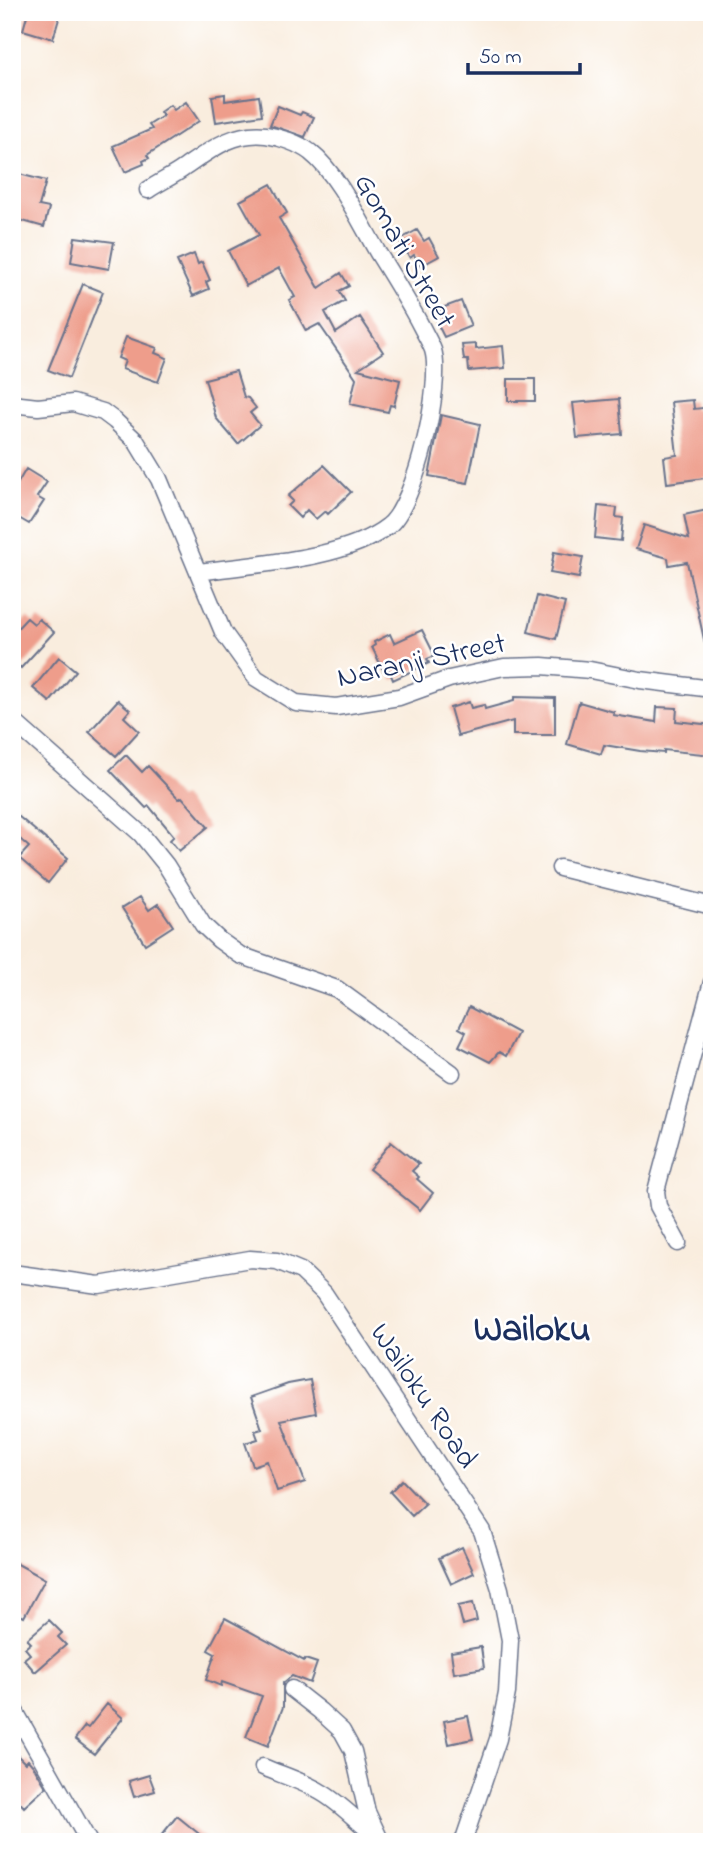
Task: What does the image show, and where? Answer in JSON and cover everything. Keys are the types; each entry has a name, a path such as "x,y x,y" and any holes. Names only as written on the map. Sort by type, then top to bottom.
{"street":[{"name":"Gomati Street","path":"148,190 213,147 243,136 280,137 310,152 332,178 407,300 433,349 435,363 433,408 413,484 397,517 389,526 363,541 334,552 199,572"},
{"name":"Naranji Street","path":"12,404 38,407 73,403 103,412 136,441 159,479 223,632 256,678 296,703 336,707 399,697 449,679 504,667 542,666 590,670 712,690"},
{"path":"12,720 141,834 166,865 203,925 219,940 251,960 337,989 452,1073"},
{"path":"560,868 712,906"},
{"path":"678,1243 657,1206 656,1191 712,982"},
{"name":"Wailoku Road","path":"12,1273 99,1285 250,1259 277,1261 300,1271 324,1293 482,1531 500,1589 510,1640 507,1693 498,1739 463,1842"},
{"path":"292,1689 342,1731 354,1751 367,1812 380,1840"},
{"path":"12,1706 89,1842"},
{"path":"263,1767 319,1791 339,1804 380,1840"}],"building":[{"path":"28,12 61,12 53,39 23,30"},
{"path":"225,94 225,101 259,96 262,115 216,122 212,96"},
{"path":"186,102 199,121 147,155 149,158 143,161 144,164 125,172 113,146 152,129 149,125 163,116 160,112 170,105 174,110"},
{"path":"278,106 300,115 302,112 314,117 305,137 270,125"},
{"path":"19,174 46,181 39,206 49,208 44,227 12,218 12,199"},
{"path":"271,184 287,213 279,218 319,288 341,273 349,286 339,291 345,301 325,312 336,333 360,317 383,352 358,369 400,380 394,406 390,405 388,412 350,404 356,378 319,324 306,331 289,300 295,297 279,268 246,286 228,251 259,235 240,201"},
{"path":"417,230 424,241 429,238 439,256 421,266 414,255 410,258 399,240"},
{"path":"75,237 114,242 109,269 71,262"},
{"path":"194,254 198,264 202,262 210,280 206,282 209,289 193,296 177,261"},
{"path":"83,284 103,292 69,378 48,370"},
{"path":"461,301 471,326 444,337 437,323 444,320 439,309"},
{"path":"126,337 157,348 155,353 167,358 158,382 122,369 125,361 118,358"},
{"path":"476,344 476,349 503,346 505,368 469,371 462,345"},
{"path":"236,371 244,397 256,408 250,413 260,425 238,444 216,418 205,379"},
{"path":"508,379 535,379 535,401 508,401"},
{"path":"619,399 622,434 577,438 573,403"},
{"path":"693,400 694,409 712,407 712,477 667,483 664,457 677,455 671,402"},
{"path":"441,415 480,424 468,483 429,476"},
{"path":"324,465 351,492 328,514 325,511 316,519 307,510 300,518 288,506 293,501 288,496"},
{"path":"26,469 47,482 37,497 44,501 29,524 12,514 12,493"},
{"path":"598,506 617,508 616,517 623,518 621,541 595,538"},
{"path":"712,509 712,643 705,644 687,562 669,565 668,558 636,549 644,525 689,539 684,515"},
{"path":"554,552 583,557 579,578 550,573"},
{"path":"537,596 565,603 556,639 528,632"},
{"path":"27,618 34,624 39,619 54,632 21,668 12,660 12,634"},
{"path":"422,630 435,656 427,659 429,663 393,680 388,668 383,670 372,647 374,642 390,634 394,643"},
{"path":"59,657 76,671 50,702 33,688"},
{"path":"514,697 555,698 555,735 513,735 513,721 458,736 450,708 469,702 471,708 484,705 485,709 514,701"},
{"path":"118,700 130,710 124,717 139,731 116,756 89,732"},
{"path":"579,702 614,712 613,715 656,722 657,707 677,708 676,721 712,725 712,755 664,750 664,753 640,751 604,745 601,754 567,744"},
{"path":"126,755 142,772 148,766 179,799 182,797 208,827 179,851 170,840 174,836 149,806 146,808 110,770"},
{"path":"12,811 68,858 48,883 19,858 29,847 12,832"},
{"path":"140,897 149,910 158,904 173,926 145,944 122,908"},
{"path":"469,1007 518,1033 506,1056 499,1052 490,1062 459,1046 466,1032 459,1028"},
{"path":"391,1142 419,1164 412,1171 433,1193 420,1210 369,1169"},
{"path":"310,1380 316,1413 281,1420 305,1482 277,1491 267,1461 253,1466 245,1443 258,1439 255,1431 262,1429 251,1397 288,1384"},
{"path":"402,1480 425,1504 412,1516 390,1492"},
{"path":"462,1547 474,1573 451,1584 439,1558"},
{"path":"12,1561 45,1579 24,1617 12,1610"},
{"path":"473,1603 477,1621 463,1625 458,1606"},
{"path":"225,1618 304,1661 305,1659 317,1663 310,1683 292,1676 283,1683 283,1707 268,1746 246,1737 262,1696 222,1682 221,1686 206,1680 215,1654 208,1650"},
{"path":"49,1620 62,1633 58,1637 66,1645 35,1672 24,1659 30,1654 25,1648 31,1643 27,1639"},
{"path":"481,1647 484,1668 454,1673 451,1652"},
{"path":"107,1704 123,1718 94,1754 75,1739 85,1726 88,1728"},
{"path":"468,1716 473,1739 449,1744 444,1721"},
{"path":"12,1750 25,1763 28,1760 46,1787 24,1807 12,1794"},
{"path":"149,1775 155,1791 134,1797 129,1781"},
{"path":"177,1816 209,1842 156,1842"}],"district":[{"name":"Wailoku","path":"532,1327"}]}
